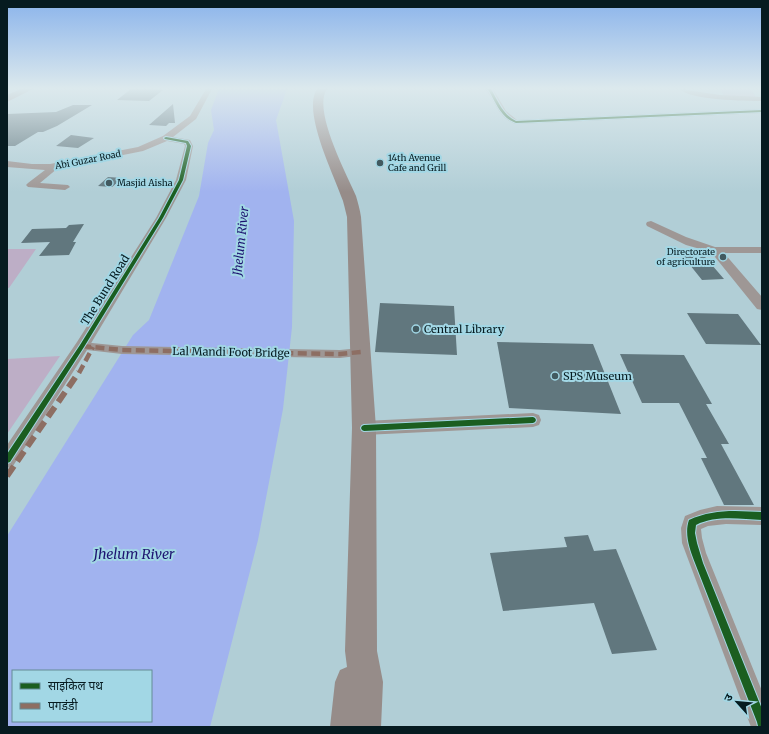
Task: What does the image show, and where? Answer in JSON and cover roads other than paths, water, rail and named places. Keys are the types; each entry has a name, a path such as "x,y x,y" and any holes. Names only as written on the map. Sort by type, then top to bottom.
{"main road":[{"path":"321,123 332,159 349,197 354,218 364,428 361,651 366,682 363,727"},
{"path":"348,727 353,676 361,651"}],"street":[{"name":"Abi Guzar Road","path":"7,164 32,167 55,166 140,149 166,138 184,123"},
{"name":"The Bund Road","path":"7,460 82,346 161,218 181,180 189,146 187,142 166,138"},
{"path":"55,166 31,185 65,188"},
{"path":"651,224 678,238 698,246 715,250 762,250"},
{"path":"715,250 762,306"},
{"name":"Lal Mandi Foot Bridge","path":"82,346 122,350 340,354 361,352"},
{"path":"364,428 533,420"},
{"path":"762,516 710,516 698,519 692,523 690,531 699,564 762,722"}],"water":[{"name":"Jhelum River","path":"213,123 277,123 294,221 292,327 283,409 258,540 210,727 7,727 7,536 133,335 149,320 199,196 208,143 214,130"}],"place":[{"name":"14th Avenue Cafe and Grill","path":"380,163"},
{"name":"Masjid Aisha","path":"109,183"},
{"name":"Directorate of agriculture","path":"723,257"},
{"name":"Central Library","path":"416,329"},
{"name":"SPS Museum","path":"555,376"}]}
